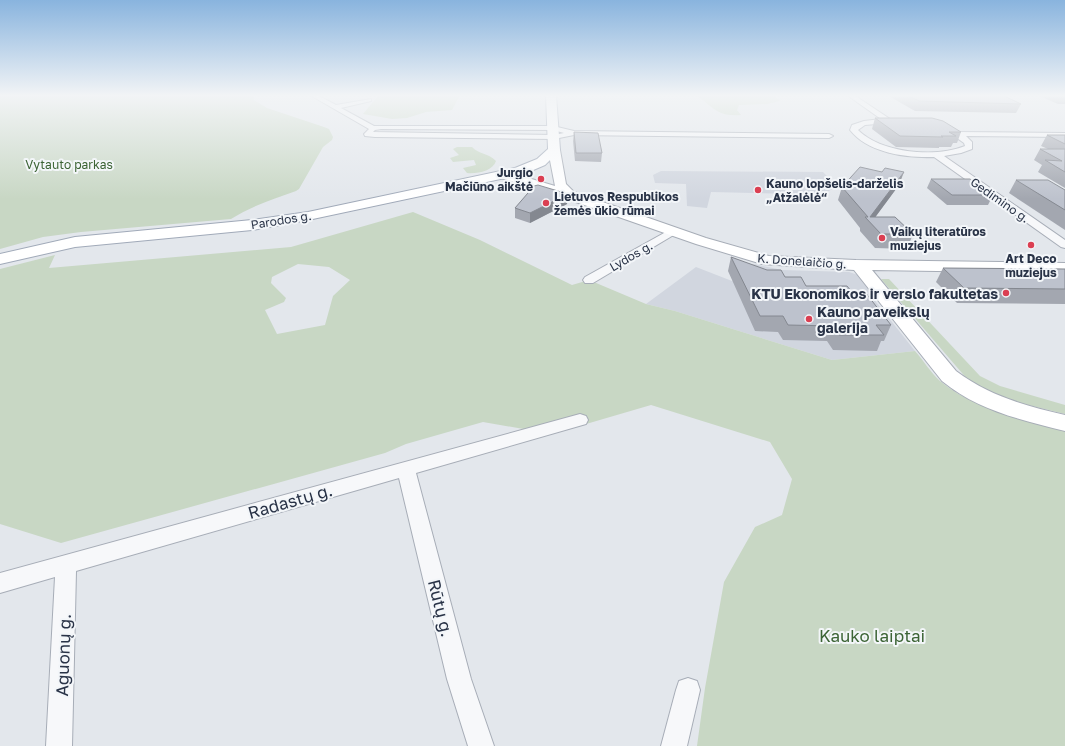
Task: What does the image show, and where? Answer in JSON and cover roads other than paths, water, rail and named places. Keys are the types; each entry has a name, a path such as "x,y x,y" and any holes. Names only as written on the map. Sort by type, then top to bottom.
{"main road":[{"path":"553,130 554,150"},
{"name":"Parodos g.","path":"0,259 75,242 252,225 288,220 505,175 532,167 548,157 554,150"}],"street":[{"path":"371,130 368,134 574,133 829,136"},
{"path":"854,130 858,136 864,140 880,146 913,153 935,154 963,151 969,147 966,140"},
{"path":"942,130 957,134 1065,136"},
{"path":"957,134 966,140 1046,143"},
{"path":"966,140 1065,140"},
{"path":"554,150 560,185 570,196"},
{"name":"Gedimino g.","path":"935,154 1065,245"},
{"name":"K. Donelaičio g.","path":"505,175 734,252 768,261 859,265 1065,268"},
{"name":"Lydos g.","path":"589,280 673,231"},
{"path":"859,265 949,376 957,383 967,390 1006,407 1065,423"},
{"name":"Radastų g.","path":"0,582 580,420"},
{"name":"Rūtų g.","path":"406,469 459,679 481,746"},
{"name":"Aguonų g.","path":"59,746 66,564"},
{"path":"674,746 688,690"}],"place":[{"name":"Jurgio Mačiūno aikštė","path":"541,179"},
{"name":"Kauno lopšelis-darželis „Atžalėlė“","path":"758,190"},
{"name":"Lietuvos Respublikos žemės ūkio rūmai","path":"546,203"},
{"name":"Vaikų literatūros muziejus","path":"882,238"},
{"name":"Art Deco muziejus","path":"1031,245"},
{"name":"KTU Ekonomikos ir verslo fakultetas","path":"1006,293"},
{"name":"Kauno paveikslų galerija","path":"809,319"}],"park label":[{"name":"Vytauto parkas","path":"69,164"},
{"name":"Kauko laiptai","path":"872,635"}]}
